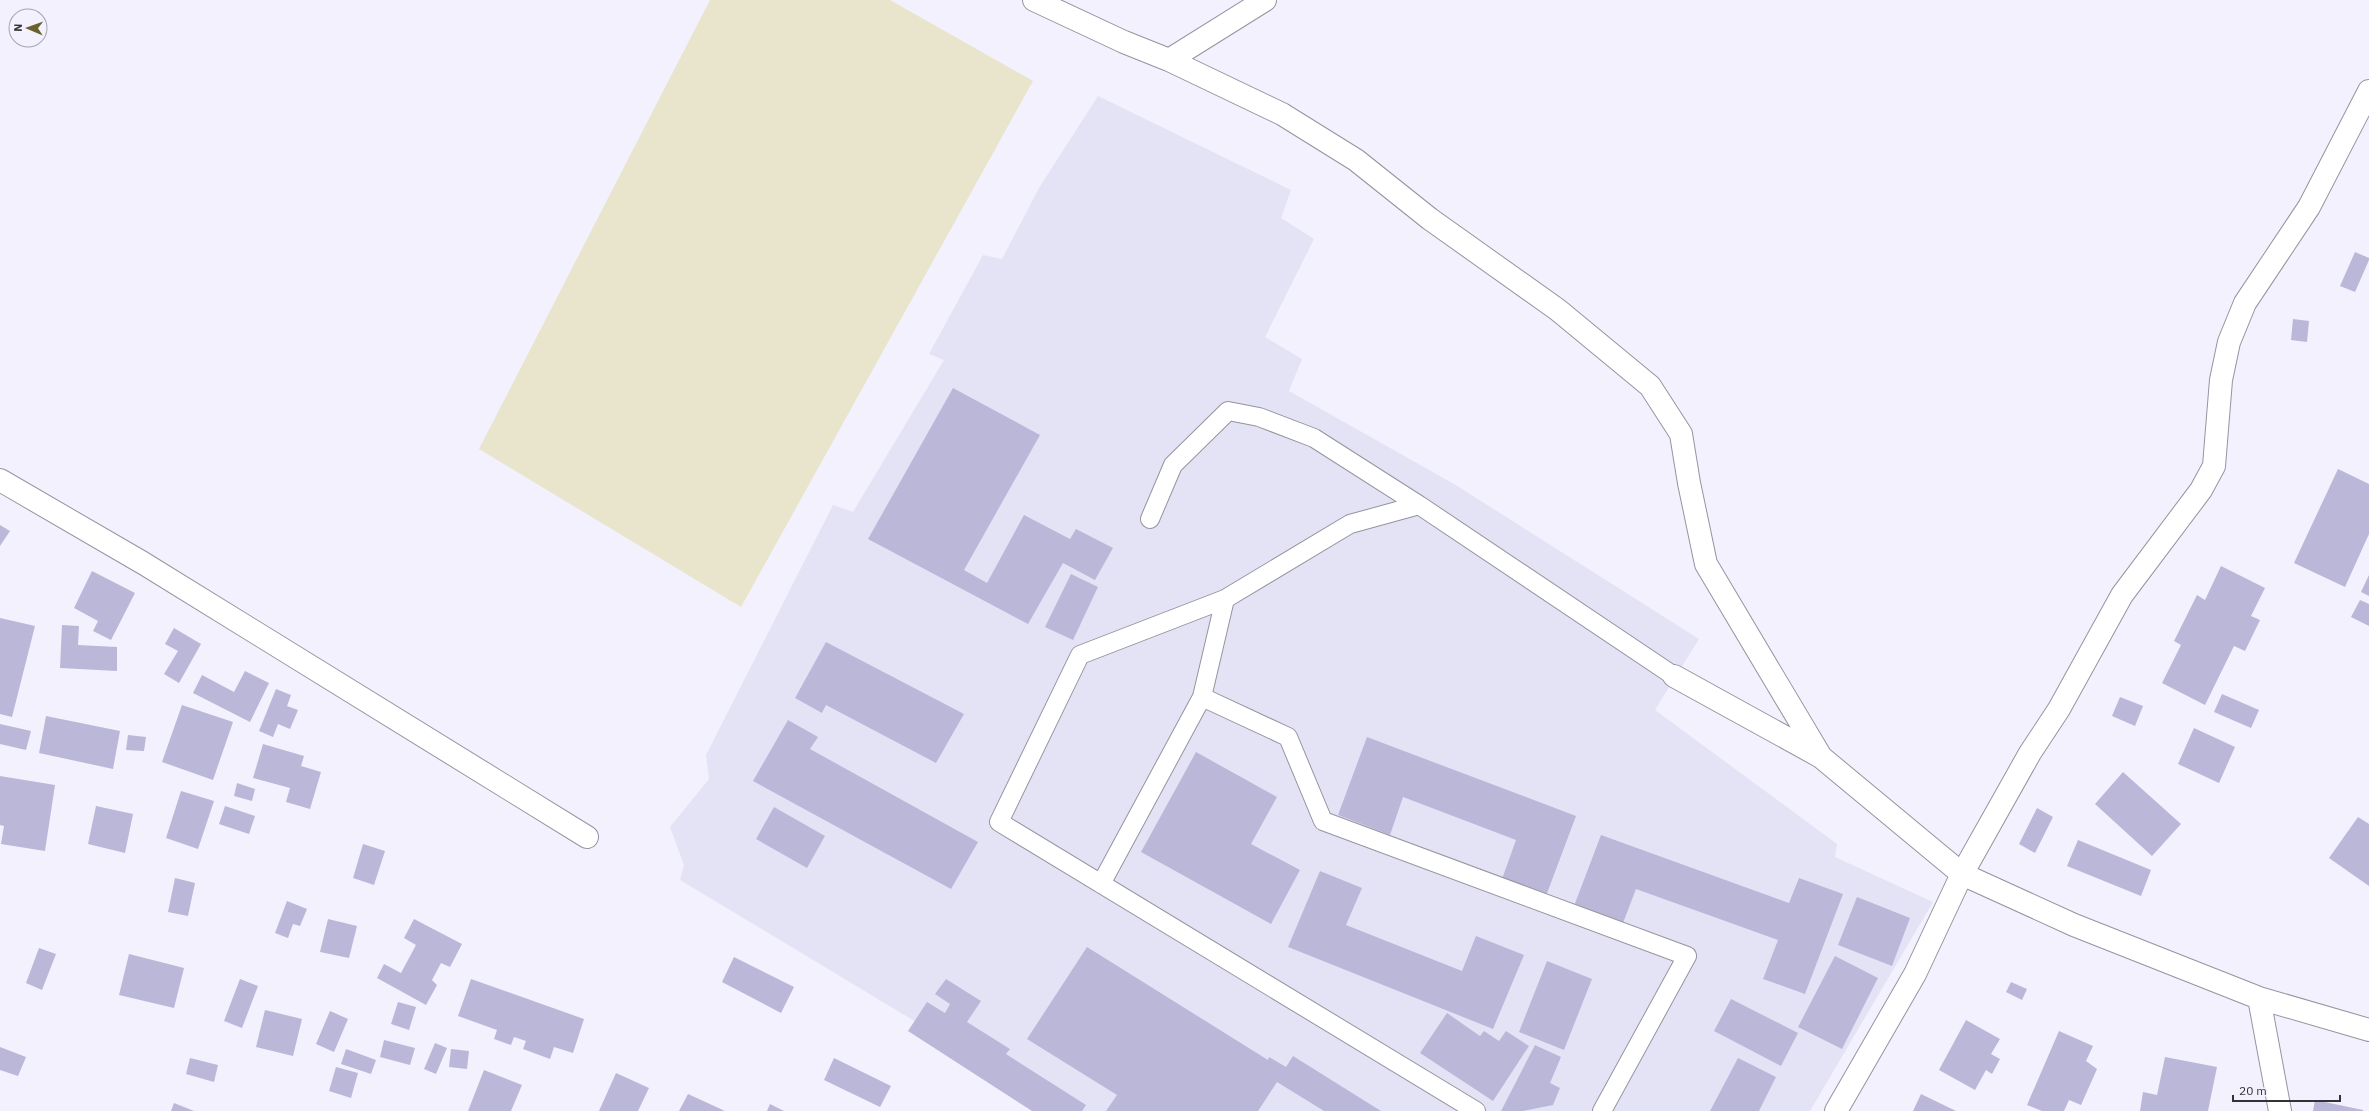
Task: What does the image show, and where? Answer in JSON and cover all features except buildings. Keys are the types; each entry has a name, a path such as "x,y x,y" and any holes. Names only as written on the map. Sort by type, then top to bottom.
{"street":[{"path":"1034,0 1124,42 1170,60 1282,114 1356,160 1430,219 1558,310 1650,386 1681,434 1689,483 1706,564 1822,757"},
{"path":"1170,60 1265,0"},
{"path":"1836,1111 1915,974 1962,874 2030,753 2059,709 2122,595 2202,490 2214,466 2221,380 2229,342 2245,303 2309,207 2369,91"},
{"path":"0,480 143,563 587,837"},
{"path":"1674,676 1822,757 1962,874 2074,925 2259,998 2369,1030"},
{"path":"2259,998 2280,1111"}],"lane":[{"path":"1150,519 1173,465 1228,411 1259,417 1314,438 1419,505 1674,676"},
{"path":"1419,505 1350,524 1225,599 1080,656 999,822 1476,1111"},
{"path":"1101,884 1202,697 1225,599"},
{"path":"1202,697 1288,736 1323,821 1687,956 1602,1111"}],"shaded area":[{"path":"710,0 890,0 1033,81 741,607 479,449"},
{"path":"1098,96 1291,190 1281,218 1314,239 1265,337 1302,359 1289,391 1454,484 1699,639 1655,710 1837,844 1835,857 1933,902 1810,1111 1064,1111 680,880 684,865 670,827 709,779 706,755 833,505 853,512 944,360 929,354 983,255 1002,259 1039,188"}]}
